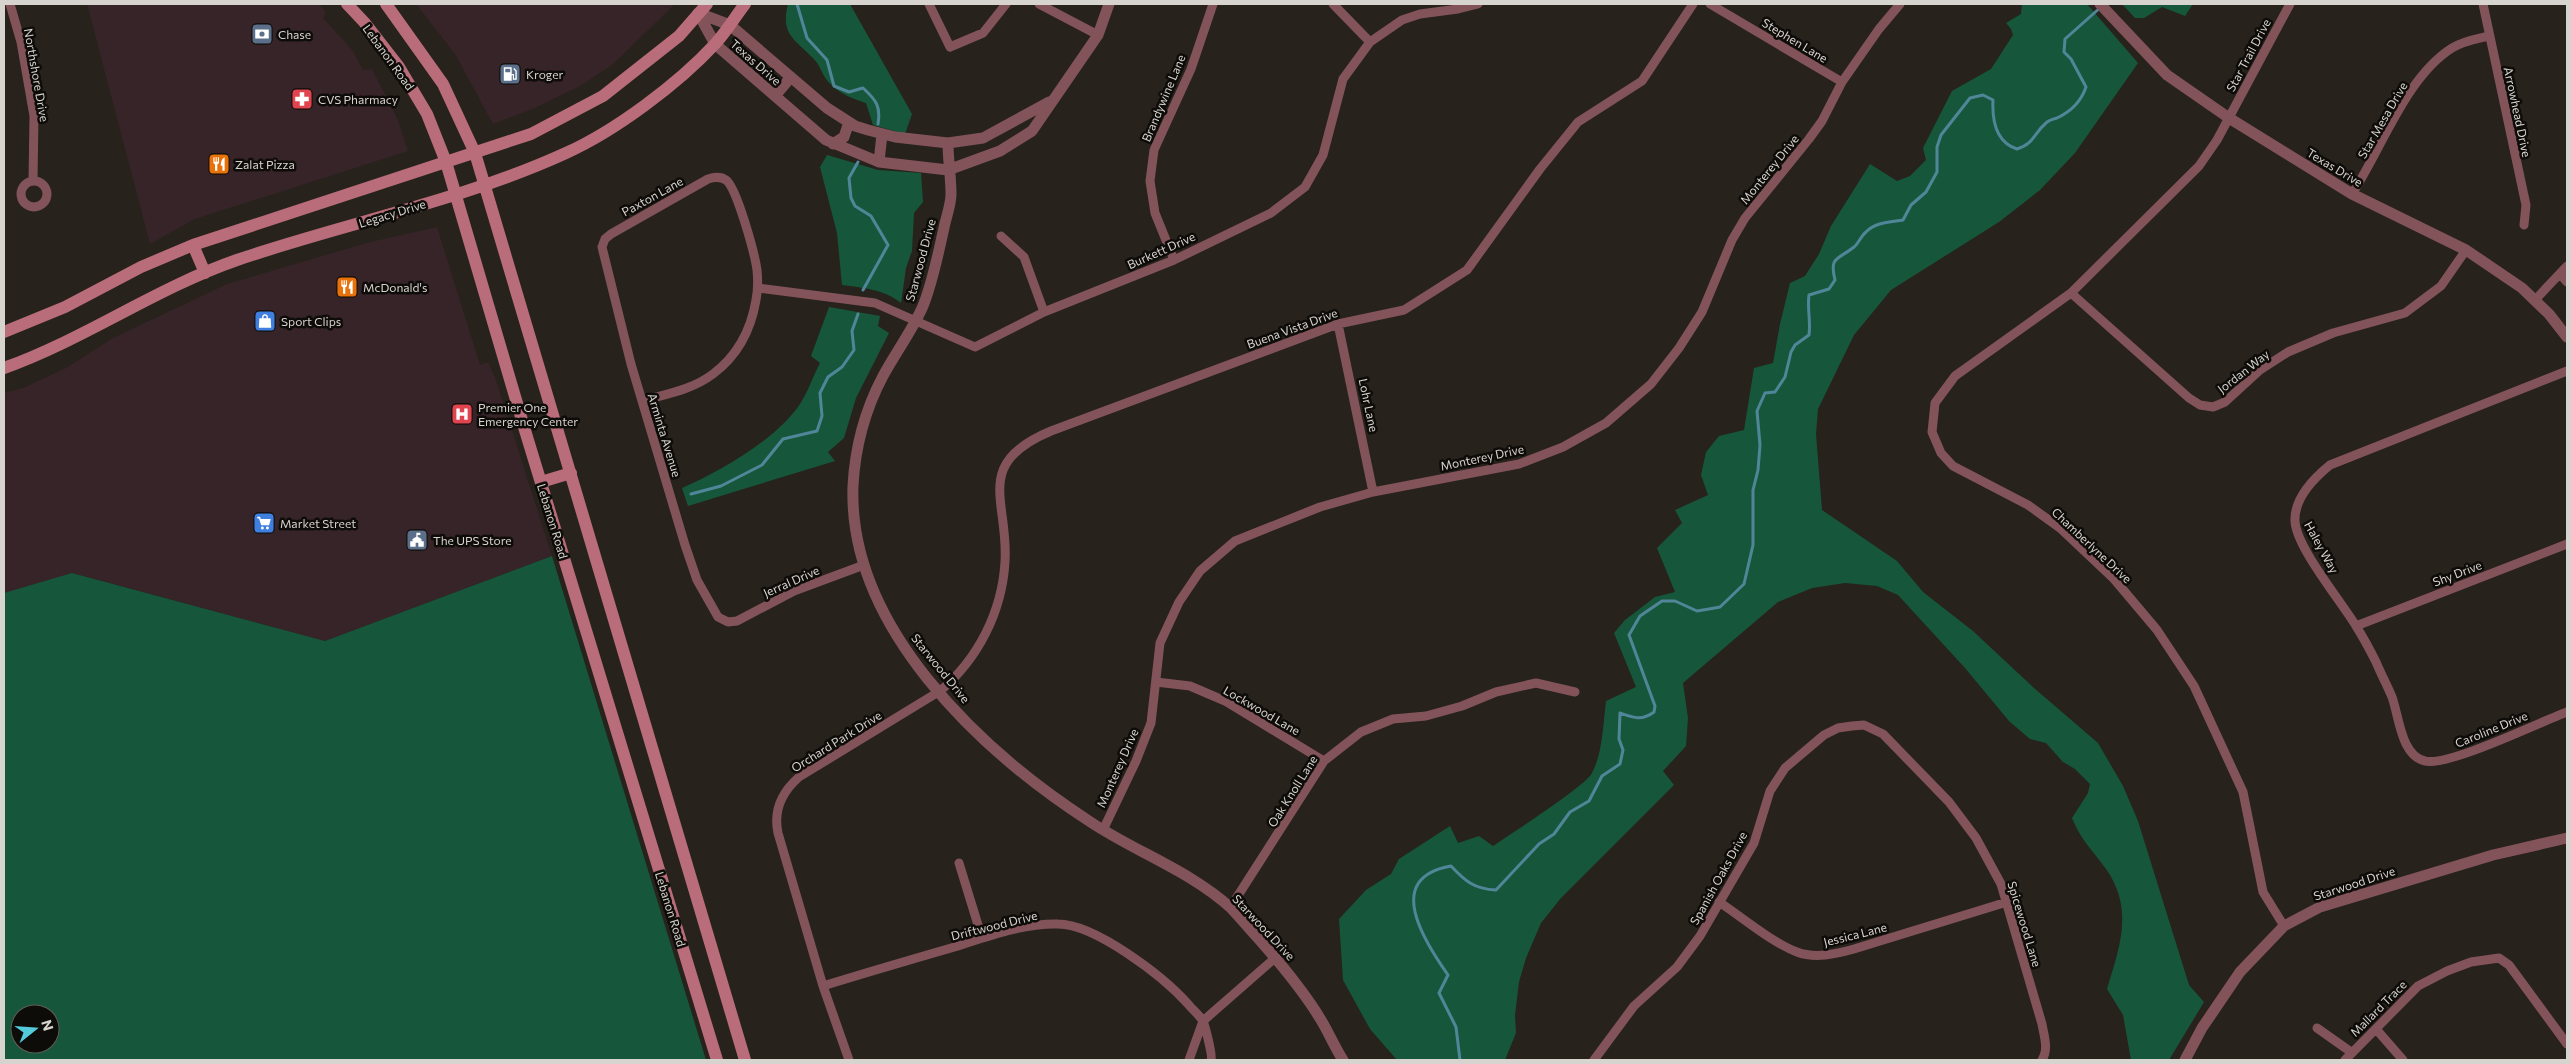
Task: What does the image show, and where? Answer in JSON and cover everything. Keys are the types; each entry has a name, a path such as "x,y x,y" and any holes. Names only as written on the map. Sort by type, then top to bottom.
{"main road":[{"name":"Lebanon Road","path":"346,4 364,22 399,67 427,114 446,162 541,482 717,1060"},
{"name":"Lebanon Road","path":"386,4 443,84 475,152 486,184 721,988 745,1060"},
{"name":"Legacy Drive","path":"4,368 78,334 172,287 237,260 486,184 567,153 610,129 664,89 715,44 745,4"},
{"path":"4,332 65,307 141,267 193,245 531,134 603,96 679,36 703,8"},
{"path":"193,245 205,273"},
{"path":"541,482 571,473"}],"street":[{"name":"Northshore Drive","path":"10,4 21,42 34,116 33,181"},
{"path":"929,4 950,47 982,33 1006,4"},
{"path":"1039,4 1098,36"},
{"name":"Texas Drive","path":"703,8 715,44 826,140 879,162 948,170 1000,152 1032,131 1050,102 1067,82 1098,36 1109,4"},
{"name":"Brandywine Lane","path":"1174,260 1155,213 1150,181 1154,150 1191,69 1213,4"},
{"path":"1333,4 1370,42"},
{"name":"Burkett Drive","path":"758,288 864,300 887,308 974,347 1044,312 1174,260 1271,212 1305,187 1323,154 1343,79 1370,42 1402,20 1420,14 1458,9 1478,4"},
{"name":"Buena Vista Drive","path":"1002,475 1014,454 1040,436 1338,324 1404,310 1467,270 1540,169 1578,122 1642,81 1693,4"},
{"name":"Stephen Lane","path":"1710,4 1842,82"},
{"name":"Monterey Drive","path":"1103,830 1151,723 1160,642 1179,602 1200,571 1235,541 1320,507 1373,492 1520,464 1563,447 1606,423 1650,384 1679,348 1702,312 1732,240 1746,218 1822,121 1842,82 1879,28 1900,4"},
{"name":"Texas Drive","path":"2100,4 2113,20 2167,75 2229,118 2352,194 2466,250 2522,288 2567,337"},
{"name":"Star Trail Drive","path":"2229,118 2290,4"},
{"name":"Arrowhead Drive","path":"2483,4 2526,205 2524,225"},
{"name":"Texas Drive","path":"703,8 730,25 827,108 848,122 882,134 948,143 983,138 1050,102"},
{"name":"Star Mesa Drive","path":"2352,194 2367,171 2406,99 2436,60 2453,47 2468,40 2489,36"},
{"path":"775,96 791,77"},
{"name":"Chamberlyne Drive","path":"2229,118 2199,166 2071,293 1955,376 1935,403 1932,432 1941,453 1953,466 2028,505 2060,528 2114,580 2157,630 2194,686 2243,792 2263,892 2284,926"},
{"path":"834,144 844,137 848,122"},
{"path":"879,162 882,134"},
{"name":"Starwood Drive","path":"948,143 948,170 951,196 935,269 916,321 883,376 868,410 855,464 854,502 857,536 864,565 886,617 940,691 976,730 1022,772 1103,830 1152,855 1230,908 1299,985 1343,1060"},
{"name":"Paxton Lane","path":"603,243 620,228 703,181 718,177 728,182 734,192 755,259 758,288"},
{"path":"1002,236 1024,257 1044,312"},
{"name":"Arminta Avenue","path":"603,243 606,268 642,401 690,561 714,612 728,622"},
{"name":"Jordan Way","path":"2071,293 2189,398 2200,405 2213,407 2225,402 2260,370 2288,352 2333,333 2406,313 2441,286 2466,250"},
{"path":"2535,300 2567,266"},
{"path":"2560,274 2567,282"},
{"path":"642,401 692,386 712,375 724,365 740,345 748,331 758,288"},
{"name":"Lohr Lane","path":"1338,324 1373,492"},
{"name":"Haley Way","path":"2424,761 2413,755 2406,745 2392,697 2356,626 2311,557 2295,522 2300,501 2316,476 2330,465 2567,372"},
{"name":"Orchard Park Drive","path":"849,1060 823,986 778,833 776,820 781,799 799,777 940,691 959,674 978,648 990,626 1000,594 1006,557 999,499 1002,475"},
{"name":"Shy Drive","path":"2356,626 2567,544"},
{"name":"Jerral Drive","path":"728,622 742,618 794,591 864,565"},
{"name":"Lockwood Lane","path":"1156,682 1190,686 1225,701 1324,761"},
{"name":"Oak Knoll Lane","path":"1230,908 1324,761 1361,732 1393,719 1426,716 1462,706 1496,692 1536,683 1575,692"},
{"name":"Caroline Drive","path":"2424,761 2447,760 2567,712"},
{"name":"Spanish Oaks Drive","path":"1594,1060 1634,1006 1677,967 1700,936 1754,843 1770,791 1785,768 1824,735 1838,728 1864,725"},
{"name":"Spicewood Lane","path":"1864,725 1883,734 1949,802 1976,838 2001,884 2042,1024 2046,1045 2046,1054 2042,1060"},
{"name":"Starwood Drive","path":"2185,1060 2202,1028 2240,972 2284,926 2320,906 2493,855 2567,838"},
{"path":"959,863 982,938"},
{"name":"Jessica Lane","path":"1719,902 1797,952 1812,955 1832,955 2007,902"},
{"name":"Driftwood Drive","path":"823,986 982,938 1032,926 1059,924 1080,929 1108,942 1146,966 1176,990 1203,1021"},
{"path":"1189,1060 1203,1021 1275,958"},
{"name":"Mallard Trace","path":"2345,1060 2418,986 2447,971 2471,962 2499,958 2518,976 2567,1044"},
{"path":"1203,1021 1212,1053 1211,1060"},
{"path":"2317,1028 2351,1052"},
{"path":"2376,1029 2403,1060"}],"shaded area":[{"path":"87,4 318,4 326,12 323,18 353,51 363,70 372,69 397,118 408,151 195,219 150,244"},
{"path":"416,4 675,4 612,65 580,86 535,108 493,124 455,54"},
{"path":"437,227 480,365 488,362 495,377 552,556 325,641 73,573 4,593 4,393 23,388 66,368 113,338 227,284 370,242"}],"green space":[{"path":"788,4 850,4 912,114 905,134 873,125 866,103 842,93 832,86 816,61 791,36 786,23"},
{"path":"2022,4 2087,4 2138,63 2075,153 2040,190 1999,222 1891,290 1854,335 1818,409 1816,434 1822,510 1897,561 1923,592 1973,631 2034,688 2098,743 2123,786 2138,821 2189,985 2204,1002 2169,1060 2131,1060 2123,1015 2107,989 2120,943 2122,913 2120,899 2115,884 2083,839 2072,818 2088,793 2090,784 2075,769 2063,762 2046,743 2030,739 2009,721 1965,668 1898,595 1877,586 1845,583 1812,588 1778,602 1683,683 1688,718 1686,746 1663,771 1674,785 1561,898 1541,923 1526,958 1519,982 1515,1015 1516,1033 1505,1060 1397,1060 1370,1029 1343,980 1339,919 1366,890 1391,874 1399,859 1450,826 1458,843 1479,836 1493,846 1577,788 1592,773 1600,747 1606,701 1636,687 1614,633 1625,620 1655,597 1675,592 1657,548 1682,523 1675,510 1708,495 1701,475 1706,452 1719,436 1744,430 1754,368 1773,363 1790,283 1805,276 1819,254 1831,226 1870,164 1897,181 1910,176 1926,160 1923,148 1952,91 1991,69 2013,35 2006,23 2021,14"},
{"path":"2122,4 2193,4 2185,16 2162,7 2144,18 2135,18"},
{"path":"827,155 878,170 921,173 923,202 914,213 912,251 906,268 901,303 880,292 842,285 837,233 820,167"},
{"path":"829,307 880,316 878,326 889,333 856,398 844,438 828,452 835,461 688,506 682,488 747,453 777,430 800,404 820,363 811,356"},
{"path":"552,556 706,1060 4,1060 4,593 72,573 325,641"}],"waterway":[{"path":"797,4 807,38 827,60 834,86 849,92 863,88 871,96 878,108 878,124"},
{"path":"1460,1060 1456,1027 1439,993 1448,975 1420,928 1415,912 1414,897 1418,883 1430,873 1451,866 1470,883 1482,888 1496,890 1539,844 1554,834 1570,812 1589,801 1602,776 1620,764 1623,750 1619,739 1620,713 1642,718 1654,712 1655,706 1629,635 1640,616 1662,601 1675,601 1697,611 1720,607 1744,584 1753,545 1753,490 1758,470 1760,445 1757,411 1765,393 1775,392 1785,377 1791,352 1795,345 1809,335 1809,295 1829,289 1835,280 1833,267 1836,259 1855,246 1870,229 1883,223 1903,220 1911,205 1926,192 1937,172 1937,147 1941,135 1970,98 1983,95 1993,100 1994,122 1999,136 2010,146 2017,149 2031,141 2047,122 2071,109 2081,97 2086,87 2071,59 2064,52 2065,39 2101,7"},
{"path":"858,162 849,178 851,198 855,206 871,216 888,245 863,290"},
{"path":"691,494 721,486 762,465 783,439 817,431 822,416 820,393 828,377 842,367 854,350 852,331 858,314"}],"place":[{"name":"Chase","path":"262,34"},
{"name":"Kroger","path":"510,74"},
{"name":"CVS Pharmacy","path":"302,99"},
{"name":"Zalat Pizza","path":"219,164"},
{"name":"McDonald's","path":"347,287"},
{"name":"Sport Clips","path":"265,321"},
{"name":"Premier One Emergency Center","path":"462,414"},
{"name":"Market Street","path":"264,523"},
{"name":"The UPS Store","path":"417,540"}]}
